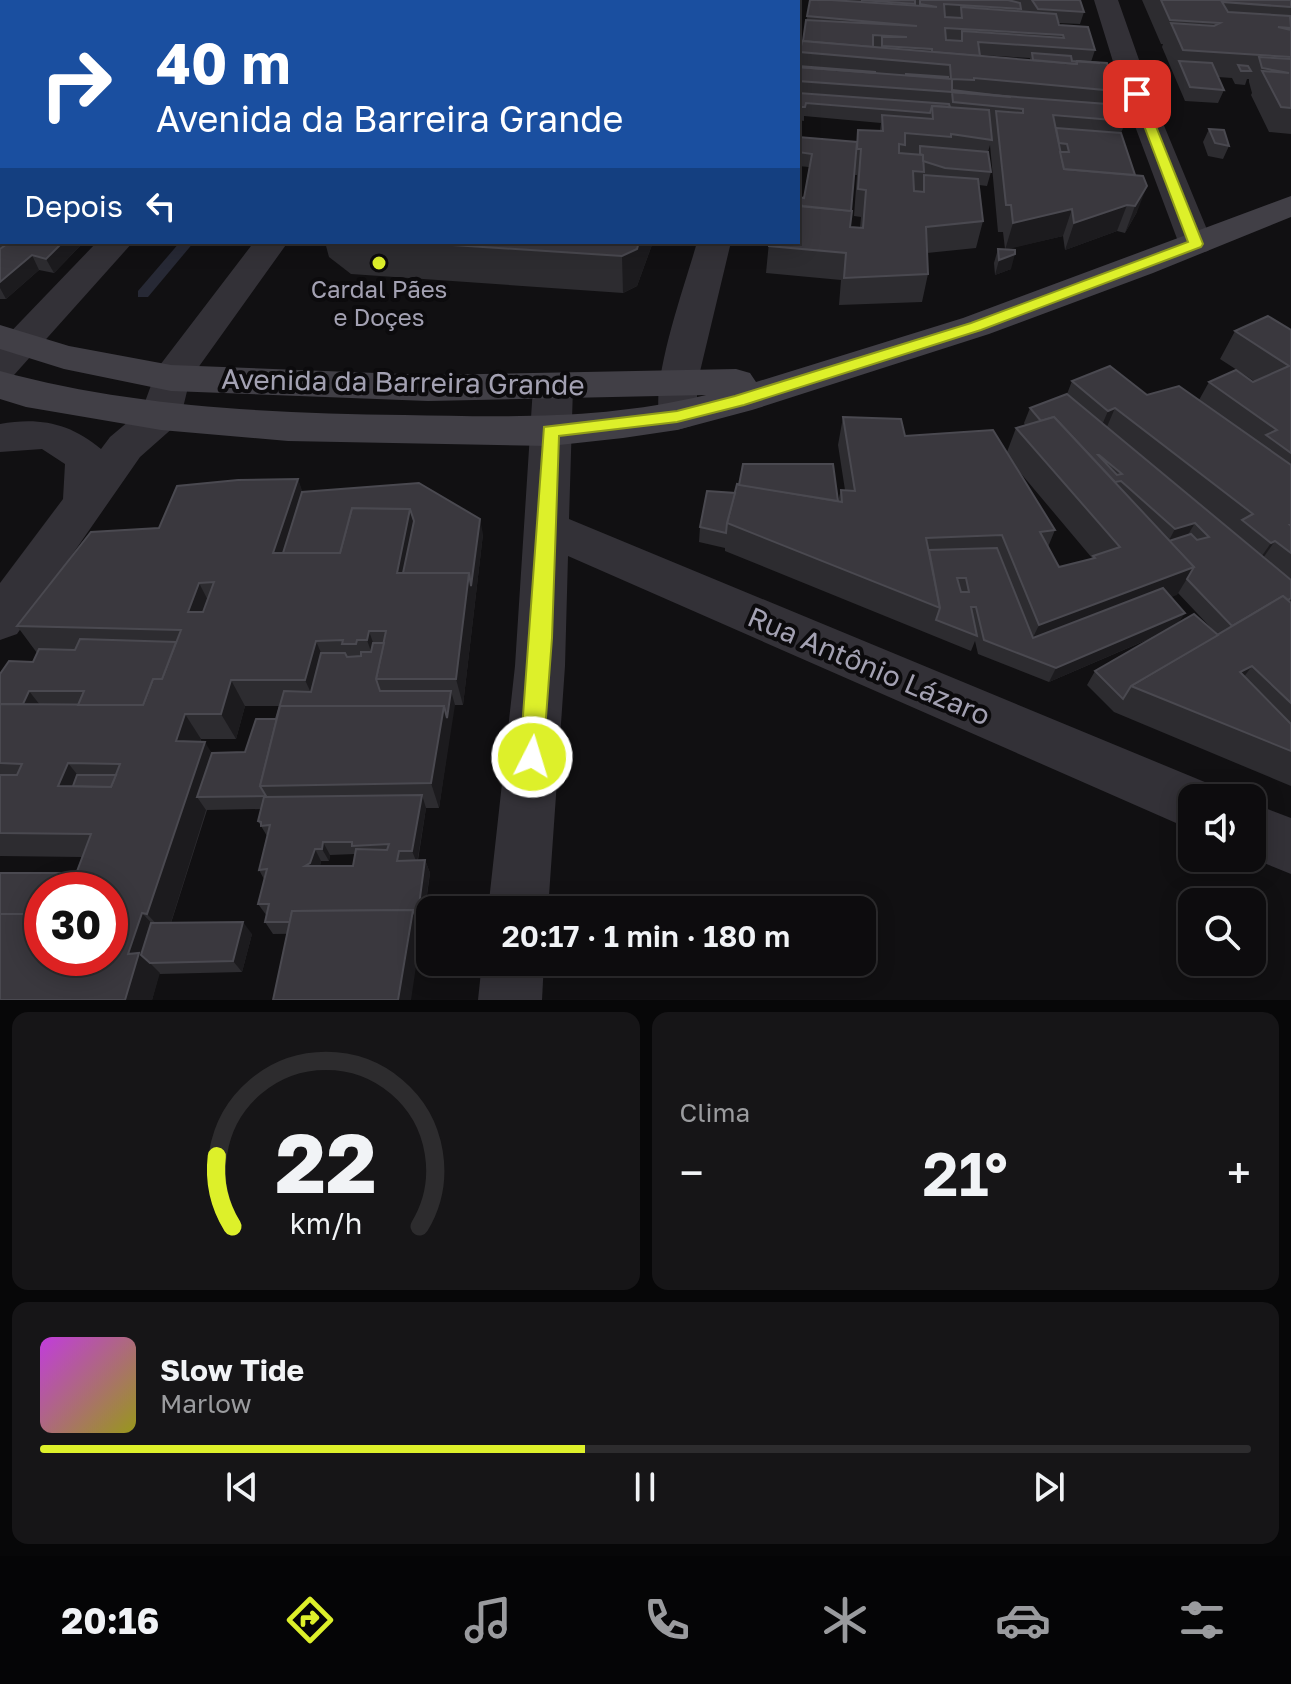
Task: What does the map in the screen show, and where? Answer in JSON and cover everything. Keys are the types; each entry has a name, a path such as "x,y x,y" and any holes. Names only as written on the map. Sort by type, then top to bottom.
{"main road":[{"name":"Avenida da Barreira Grande","path":"6,349 64,357 166,397 302,428 677,400 811,379 976,326 1291,206"},
{"name":"Avenida da Barreira Grande","path":"0,384 26,394 166,397"}],"street":[{"path":"1106,0 1137,94 1196,244"},
{"path":"6,349 114,244"},
{"path":"0,620 125,447 166,397 270,244"},
{"path":"677,400 714,244"},
{"path":"519,896 540,666 552,409"},
{"path":"0,438 33,432 66,442 86,459 85,503"},
{"name":"Rua Antônio Lázaro","path":"547,528 1178,798"},
{"path":"1266,836 1291,846"},
{"path":"510,1000 512,976"}],"building":[{"path":"810,0 937,7 920,4 920,0 1008,0 1020,3 1021,9 944,4 945,17 962,18 961,7 1056,14 1059,25 1088,27 1095,50 978,42 980,56 882,46 882,37 907,37 873,35 873,47 803,41 806,20 917,26 807,16","holes":["945,28 1063,35 1064,38 962,31 962,41 946,40"]},
{"path":"861,0 915,0 915,4"},
{"path":"1032,0 1080,0 1084,12 1038,9"},
{"path":"1161,0 1291,0 1291,7 1222,2 1228,12 1290,16 1291,28 1278,27 1291,30 1291,57 1183,50 1171,23 1214,26 1220,23 1170,20"},
{"path":"802,41 1077,64 1077,61 1107,63 1116,91 974,78 952,79 952,92 800,81 800,67 951,79 950,65 800,52"},
{"path":"1032,53 1071,56 1072,61 1077,61 1076,64 1033,60"},
{"path":"1259,57 1291,59 1291,108 1281,107 1262,71 1289,73 1262,68"},
{"path":"1179,61 1212,63 1224,90 1190,87"},
{"path":"1238,65 1248,66 1251,71 1241,71"},
{"path":"800,66 875,72 800,67"},
{"path":"906,75 948,77 948,78"},
{"path":"952,90 1011,97 952,92"},
{"path":"952,92 1120,105 1126,121 1053,115 1064,169 1143,176 1147,186 1135,206 1127,205 1074,223 1072,209 1013,223 1011,205 1006,205 996,111 1023,113 1023,109 953,102"},
{"path":"800,93 949,104 950,107 932,106 930,113 806,103 805,107 800,107"},
{"path":"932,106 989,110 992,140 951,134 951,137 905,133 905,145 899,144 899,153 923,155 924,172 913,171 914,191 924,192 924,175 978,179 983,221 926,227 928,274 844,278 846,253 769,246 800,244 800,206 852,211 850,227 863,228 866,190 858,189 861,149 857,149 858,130 883,131 882,115 933,119"},
{"path":"1056,128 1121,133 1135,175 1064,169 1060,152 1069,152 1067,144 1059,143"},
{"path":"1209,129 1224,130 1229,146 1215,143"},
{"path":"800,137 857,142 851,211 800,205 812,154 800,152"},
{"path":"920,146 988,152 991,172 945,168 923,161"},
{"path":"7,244 61,244 46,259 32,255 0,282 0,249"},
{"path":"437,244 638,244 637,249 622,256"},
{"path":"998,249 1015,250 1015,254 999,260"},
{"path":"1268,316 1291,330 1291,453 1266,435 1277,430 1209,382 1236,370 1253,382 1289,366 1235,331"},
{"path":"1110,366 1147,395 1179,386 1291,465 1291,553 1275,541 1271,543 1242,520 1253,514 1115,408 1108,411 1072,381"},
{"path":"1067,394 1291,580 1291,598 1288,600 1283,596 1232,626 1187,579 1194,567 1169,541 1191,534 1197,540 1209,537 1195,523 1175,529 1121,481 1115,482 1054,417 1041,421 1030,408","holes":["1099,455 1122,474 1117,475"]},
{"path":"843,417 901,419 905,436 993,430 1055,530 1040,532 1059,567 1095,558 1093,556 1120,547 1016,428 1054,417 1194,567 1039,625 1002,535 926,538 940,608 727,523 737,484 842,502 841,490 855,491"},
{"path":"743,464 833,464 838,501 739,485"},
{"path":"298,479 273,553 340,553 352,508 410,509 397,573 469,573 456,679 376,679 386,631 369,631 367,640 357,640 356,644 342,644 343,640 316,641 305,680 231,680 221,714 185,714 176,741 205,742 147,914 142,913 128,954 128,872 77,872 91,834 0,833 0,775 17,775 22,764 0,763 0,704 143,705 153,679 162,679 181,630 17,626 91,532 159,528 177,486 238,480","holes":["214,582 203,612 188,612 199,583","68,763 120,764 111,787 58,786"]},
{"path":"419,483 480,519 471,586 469,573 403,573 414,521 410,509 352,508 340,553 283,553 302,492"},
{"path":"707,491 735,493 726,533 700,527"},
{"path":"997,548 1033,638 1163,588 1185,613 1056,668 984,640 976,607 971,607 977,636 936,620 940,608 929,550","holes":["957,578 966,578 969,592 961,592"]},
{"path":"1283,596 1291,603 1291,703 1252,666 1240,672 1291,724 1291,751 1131,686"},
{"path":"1194,614 1218,635 1131,686 1123,699 1095,671"},
{"path":"80,639 176,642 162,679 153,679 143,705 78,705 84,691 29,691 23,704 0,704 0,674 9,661 33,662 39,649 75,650"},
{"path":"373,643 384,643 376,679 380,691 451,691 447,718 444,706 280,706 260,786 266,796 197,797 212,753 245,752 256,719 276,719 284,691 311,692 321,653 361,656 361,652 371,652"},
{"path":"280,706 444,706 431,783 260,786"},
{"path":"77,775 116,775 111,787 73,786"},
{"path":"422,795 412,851 399,851 397,861 425,860 420,896 416,896 416,918 413,910 292,911 290,922 265,922 269,904 258,904 267,869 259,870 270,825 261,826 258,821 264,797","holes":["323,842 352,842 352,846 389,844 387,850 356,849 353,866 305,866 310,863 315,849 322,849"]},
{"path":"0,873 24,873 24,914 0,914"},
{"path":"413,910 398,1000 273,1000 292,911"},
{"path":"0,914 24,914 24,976 128,976 128,954 139,953 125,1000 0,1000"},
{"path":"243,922 233,961 150,963 141,955 151,923"}],"waterway":[{"path":"143,294 185,244"}],"place":[{"name":"Cardal Pães e Doçes","path":"379,263"}],"route":[{"path":"532,757 542,638 550,432 677,416 738,401 976,326 1196,244 1137,94"}]}
